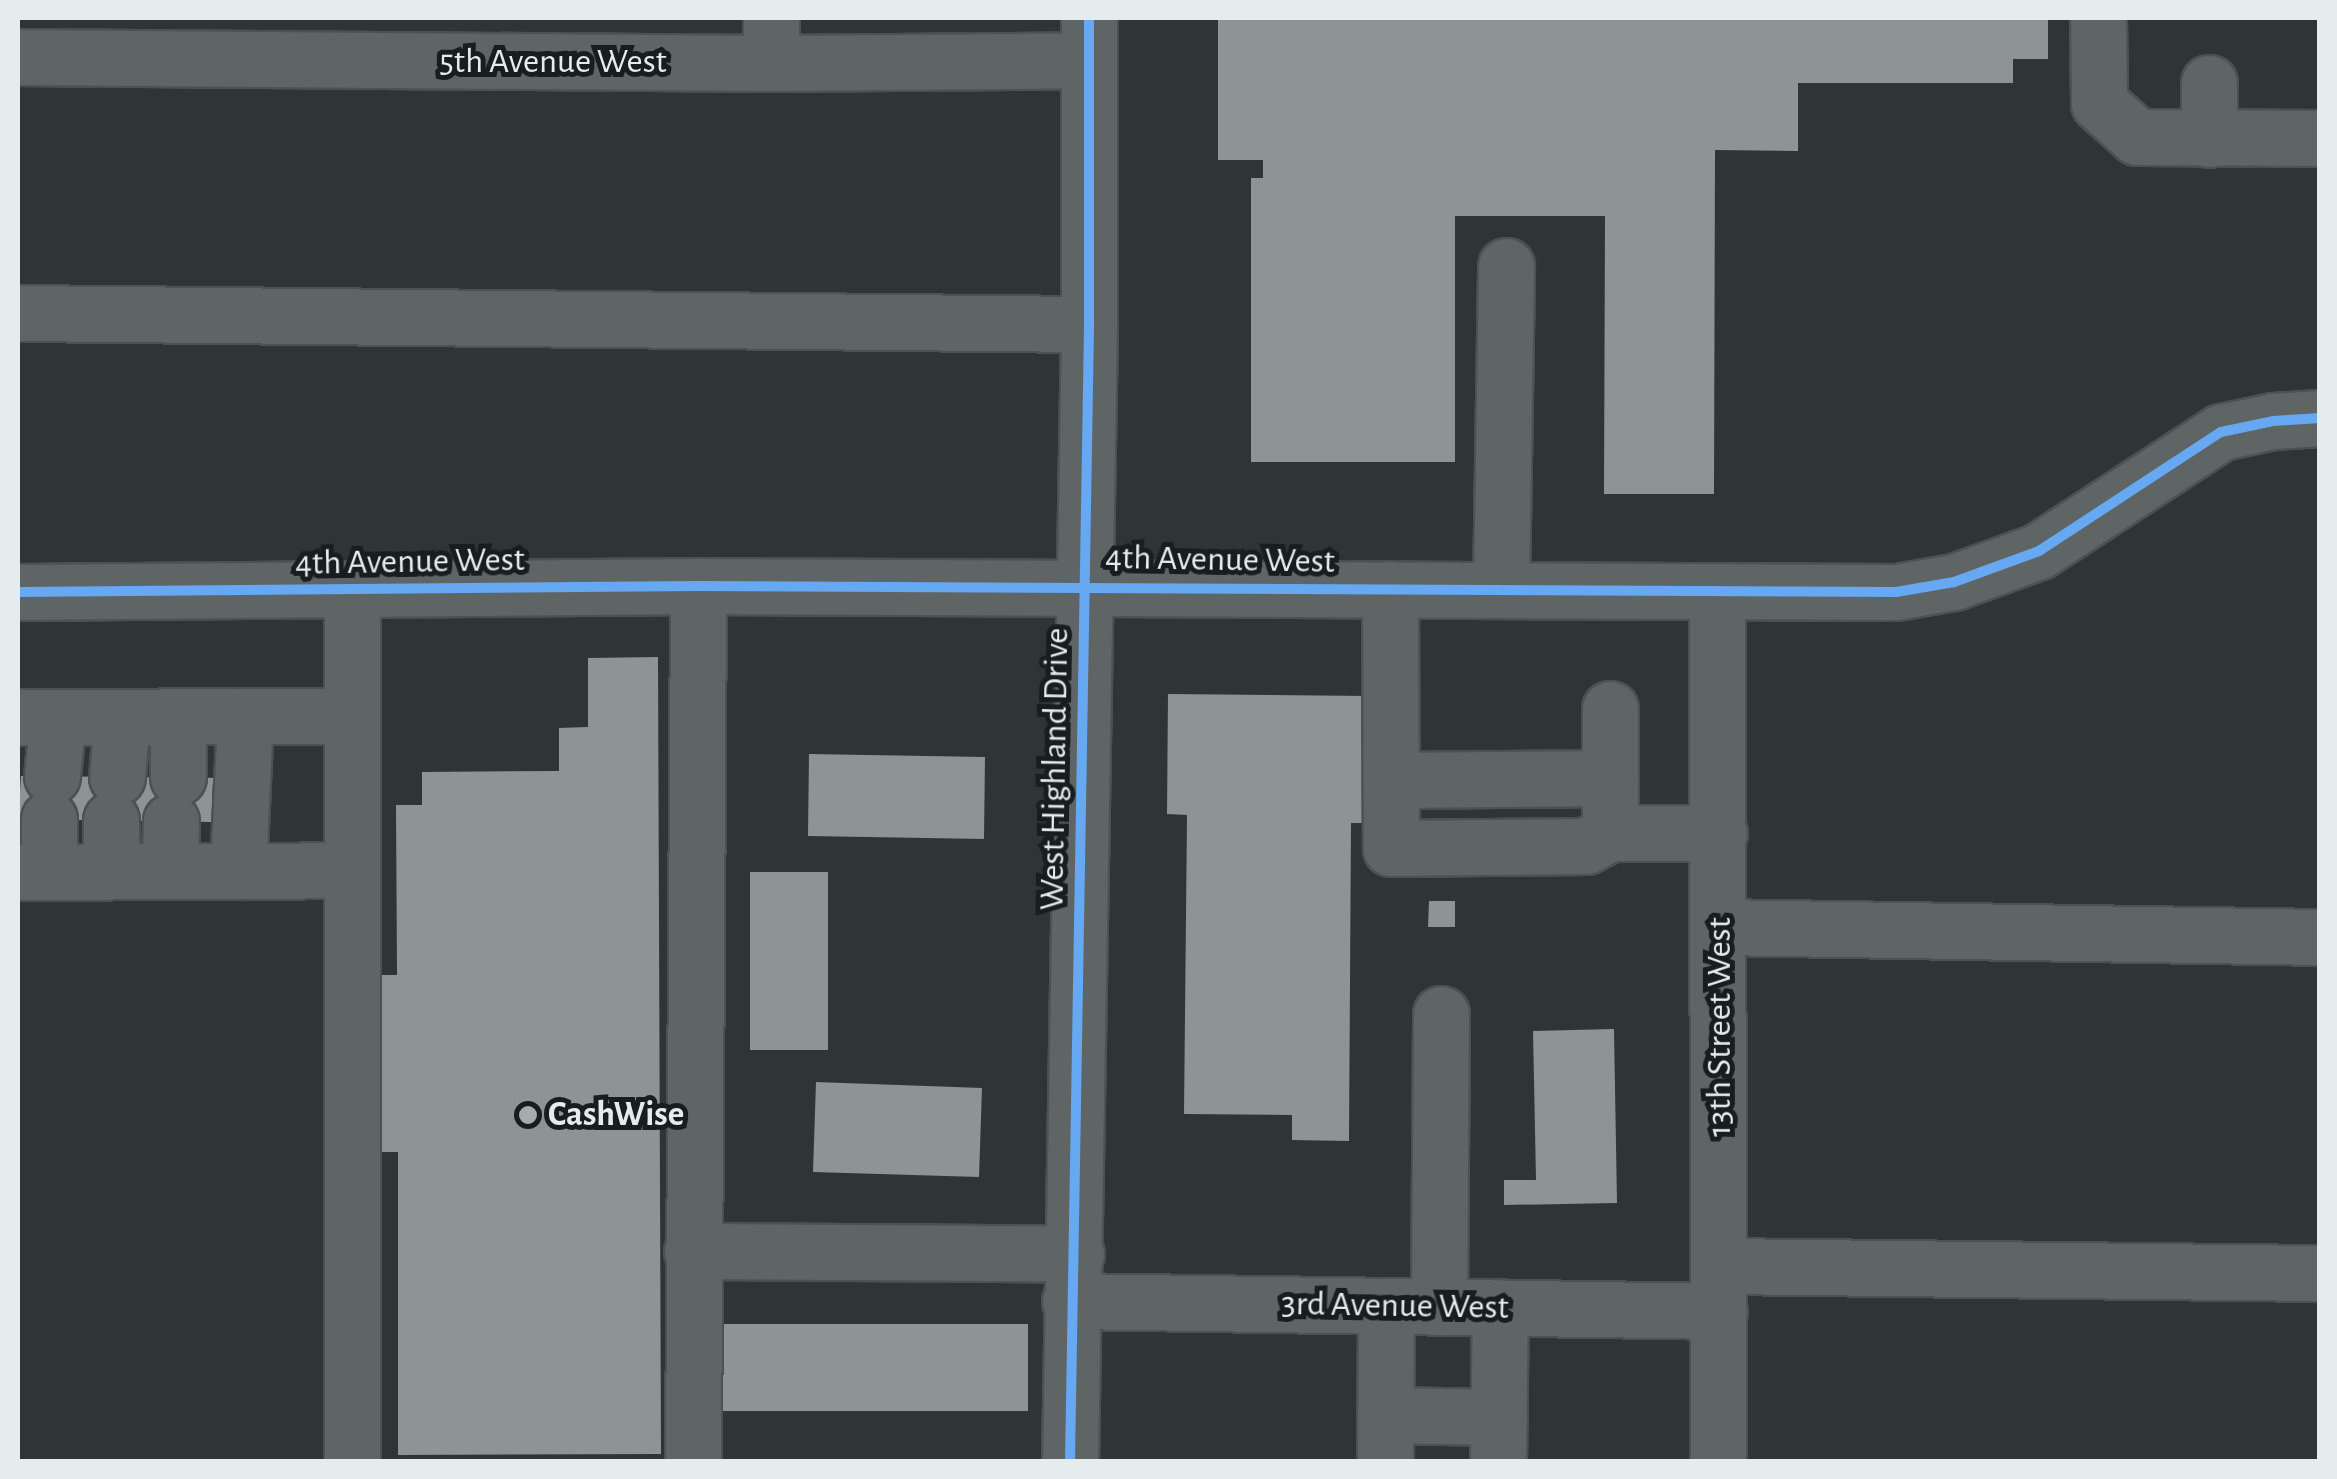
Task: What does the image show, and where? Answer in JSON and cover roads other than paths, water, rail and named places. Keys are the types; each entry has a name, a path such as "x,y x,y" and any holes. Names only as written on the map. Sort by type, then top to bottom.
{"street":[{"path":"2098,18 2099,103 2137,137 2320,138"},
{"name":"5th Avenue West","path":"18,57 168,37 1089,39"},
{"name":"West Highland Drive","path":"1070,1462 1089,324 1089,39"},
{"path":"2209,84 2209,139"},
{"path":"1501,590 1506,266"},
{"path":"18,313 1089,324"},
{"name":"4th Avenue West","path":"18,592 1085,586 1896,592 1954,582 2039,551 2221,432 2274,420 2320,418"},
{"path":"693,1462 698,586"},
{"path":"352,590 352,1462"},
{"path":"1390,590 1391,780"},
{"name":"13th Street West","path":"1717,593 1718,1462"},
{"path":"238,870 245,716"},
{"path":"352,716 38,717 42,835 113,823 173,823 238,870 352,870"},
{"path":"113,823 122,717"},
{"path":"173,823 178,717"},
{"path":"1391,780 1610,776 1719,832"},
{"path":"1391,780 1610,776"},
{"path":"1720,927 2320,937"},
{"path":"1441,1014 1413,1306 1385,1438 1498,1440 1500,1307"},
{"name":"3rd Avenue West","path":"692,1251 1413,1306 1500,1307 1720,1288 2320,1273"}],"place":[{"name":"CashWise","path":"528,1115"}]}
